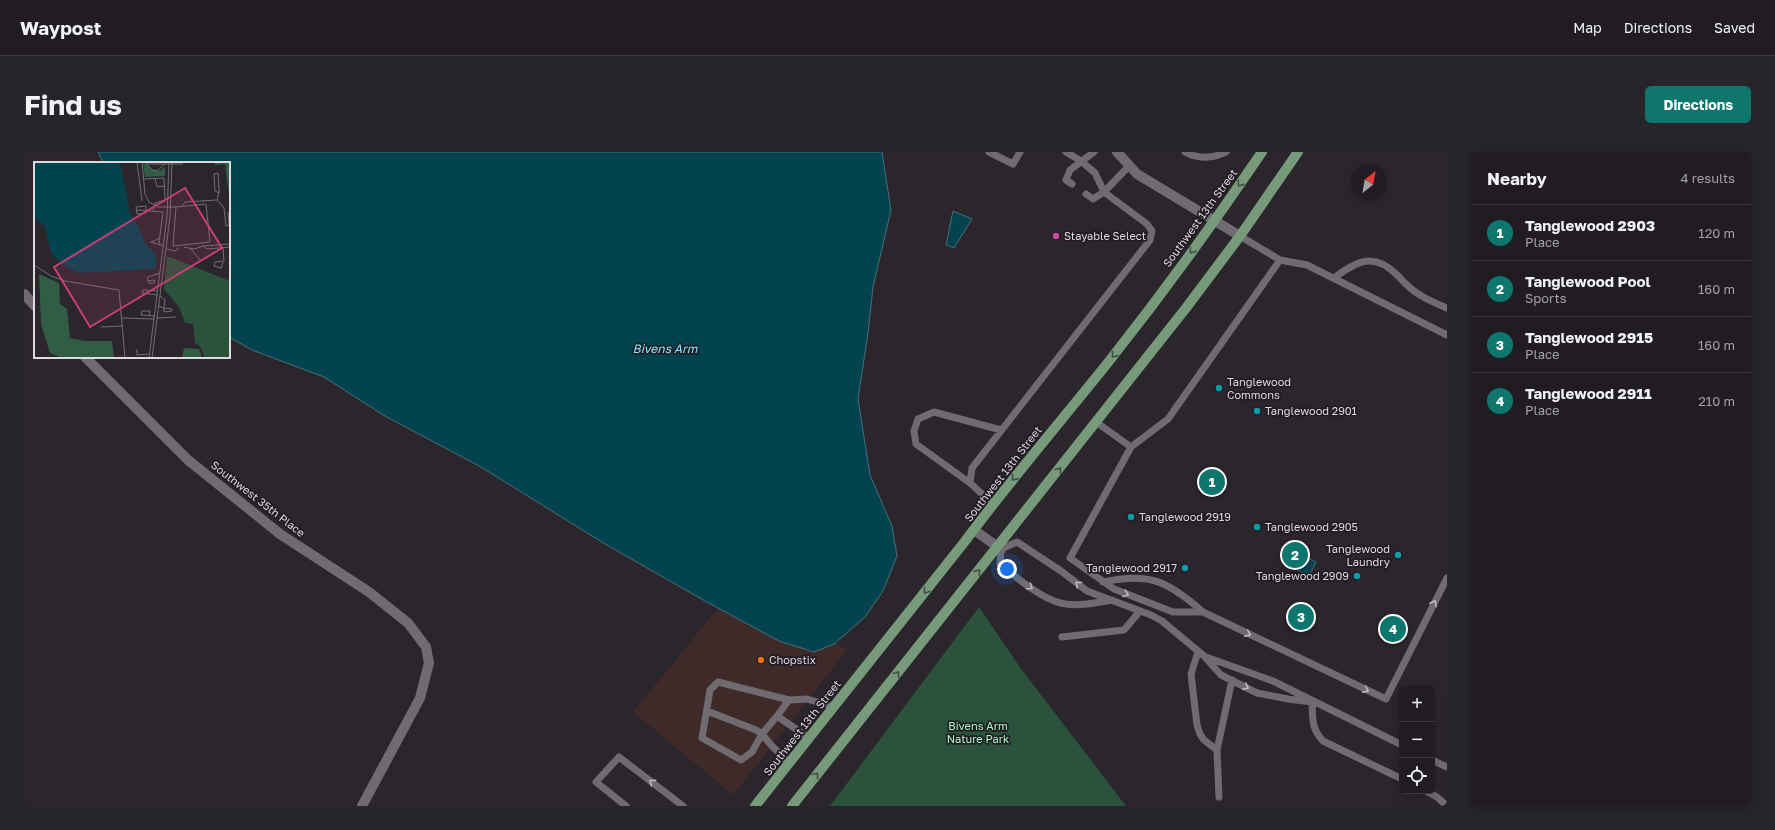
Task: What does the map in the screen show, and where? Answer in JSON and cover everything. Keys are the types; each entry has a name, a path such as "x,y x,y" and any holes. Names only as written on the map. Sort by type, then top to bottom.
{"main road":[{"name":"Southwest 13th Street","path":"755,806 993,504 1110,359 1215,220 1262,152"},
{"path":"792,806 1000,548 1096,422 1186,308 1240,236 1298,152"}],"street":[{"path":"1117,152 1137,174 1240,236"},
{"path":"24,294 34,305"},
{"name":"Southwest 35th Place","path":"86,358 188,460 280,534 369,592 408,623 426,647 429,663 420,698 362,806"},
{"path":"974,530 1000,548"}],"lane":[{"path":"989,152 1013,164 1020,152"},
{"path":"970,483 972,468 1150,240 1152,231 1147,224 1104,192 1095,173 1081,161 1066,152"},
{"path":"1072,184 1066,180 1070,170 1094,152"},
{"path":"1185,152 1202,158 1220,155 1226,152"},
{"path":"1086,194 1093,199 1104,192 1130,165"},
{"path":"1240,236 1280,260 1308,265 1447,335"},
{"path":"1203,612 1173,612 1114,589 1070,558 1131,446 1168,419 1280,260"},
{"path":"1334,278 1351,265 1368,260 1381,263 1422,296 1447,308"},
{"path":"993,504 970,483 916,444 914,431 918,419 934,412 1001,430"},
{"path":"1096,422 1131,446"},
{"path":"1112,600 1086,604 1059,603 1032,589 1000,564 1000,548 1017,542 1061,571 1087,591 1112,600 1140,611 1162,621 1201,654 1221,675 1257,693 1312,702"},
{"path":"1103,582 1135,577 1166,584 1203,612 1386,699 1447,578"},
{"path":"1062,637 1124,630 1140,611"},
{"path":"1201,654 1273,681 1312,702 1399,744"},
{"path":"1201,654 1191,674 1197,725 1204,740 1217,750"},
{"path":"1219,797 1217,750 1232,680"},
{"path":"789,700 762,734 752,752 741,760 702,738 710,690 718,682 789,700 807,698 834,707"},
{"path":"1312,702 1313,725 1316,734 1323,741 1399,778"},
{"path":"707,711 756,730 762,734 790,763"},
{"path":"777,716 809,738"},
{"path":"626,806 596,782 619,757 683,806"},
{"path":"1435,761 1447,767"},
{"path":"1432,794 1447,806"}],"shaded area":[{"path":"733,590 829,638 847,650 733,795 633,712"}],"green space":[{"name":"Bivens Arm Nature Park","path":"979,607 1019,666 1126,806 830,806"}],"water":[{"name":"Bivens Arm","path":"98,152 882,152 891,210 873,287 858,399 870,475 892,526 897,556 883,591 865,617 834,644 814,652 779,641 705,601 605,544 481,467 385,416 324,377 252,350 230,338 230,162 103,162"},
{"path":"953,211 972,219 954,248 946,245"},
{"path":"1290,549 1316,562 1309,576 1283,562"}],"place":[{"name":"Stayable Select","path":"1056,236"},
{"name":"Tanglewood Commons","path":"1219,388"},
{"name":"Tanglewood 2901","path":"1257,411"},
{"name":"Tanglewood 2903","path":"1212,482"},
{"name":"Tanglewood 2919","path":"1131,517"},
{"name":"Tanglewood 2905","path":"1257,527"},
{"name":"Tanglewood Pool","path":"1295,555"},
{"name":"Tanglewood Laundry","path":"1398,555"},
{"name":"Tanglewood 2917","path":"1185,568"},
{"name":"Tanglewood 2909","path":"1357,576"},
{"name":"Tanglewood 2915","path":"1301,617"},
{"name":"Tanglewood 2911","path":"1393,629"},
{"name":"Chopstix","path":"761,660"}]}
